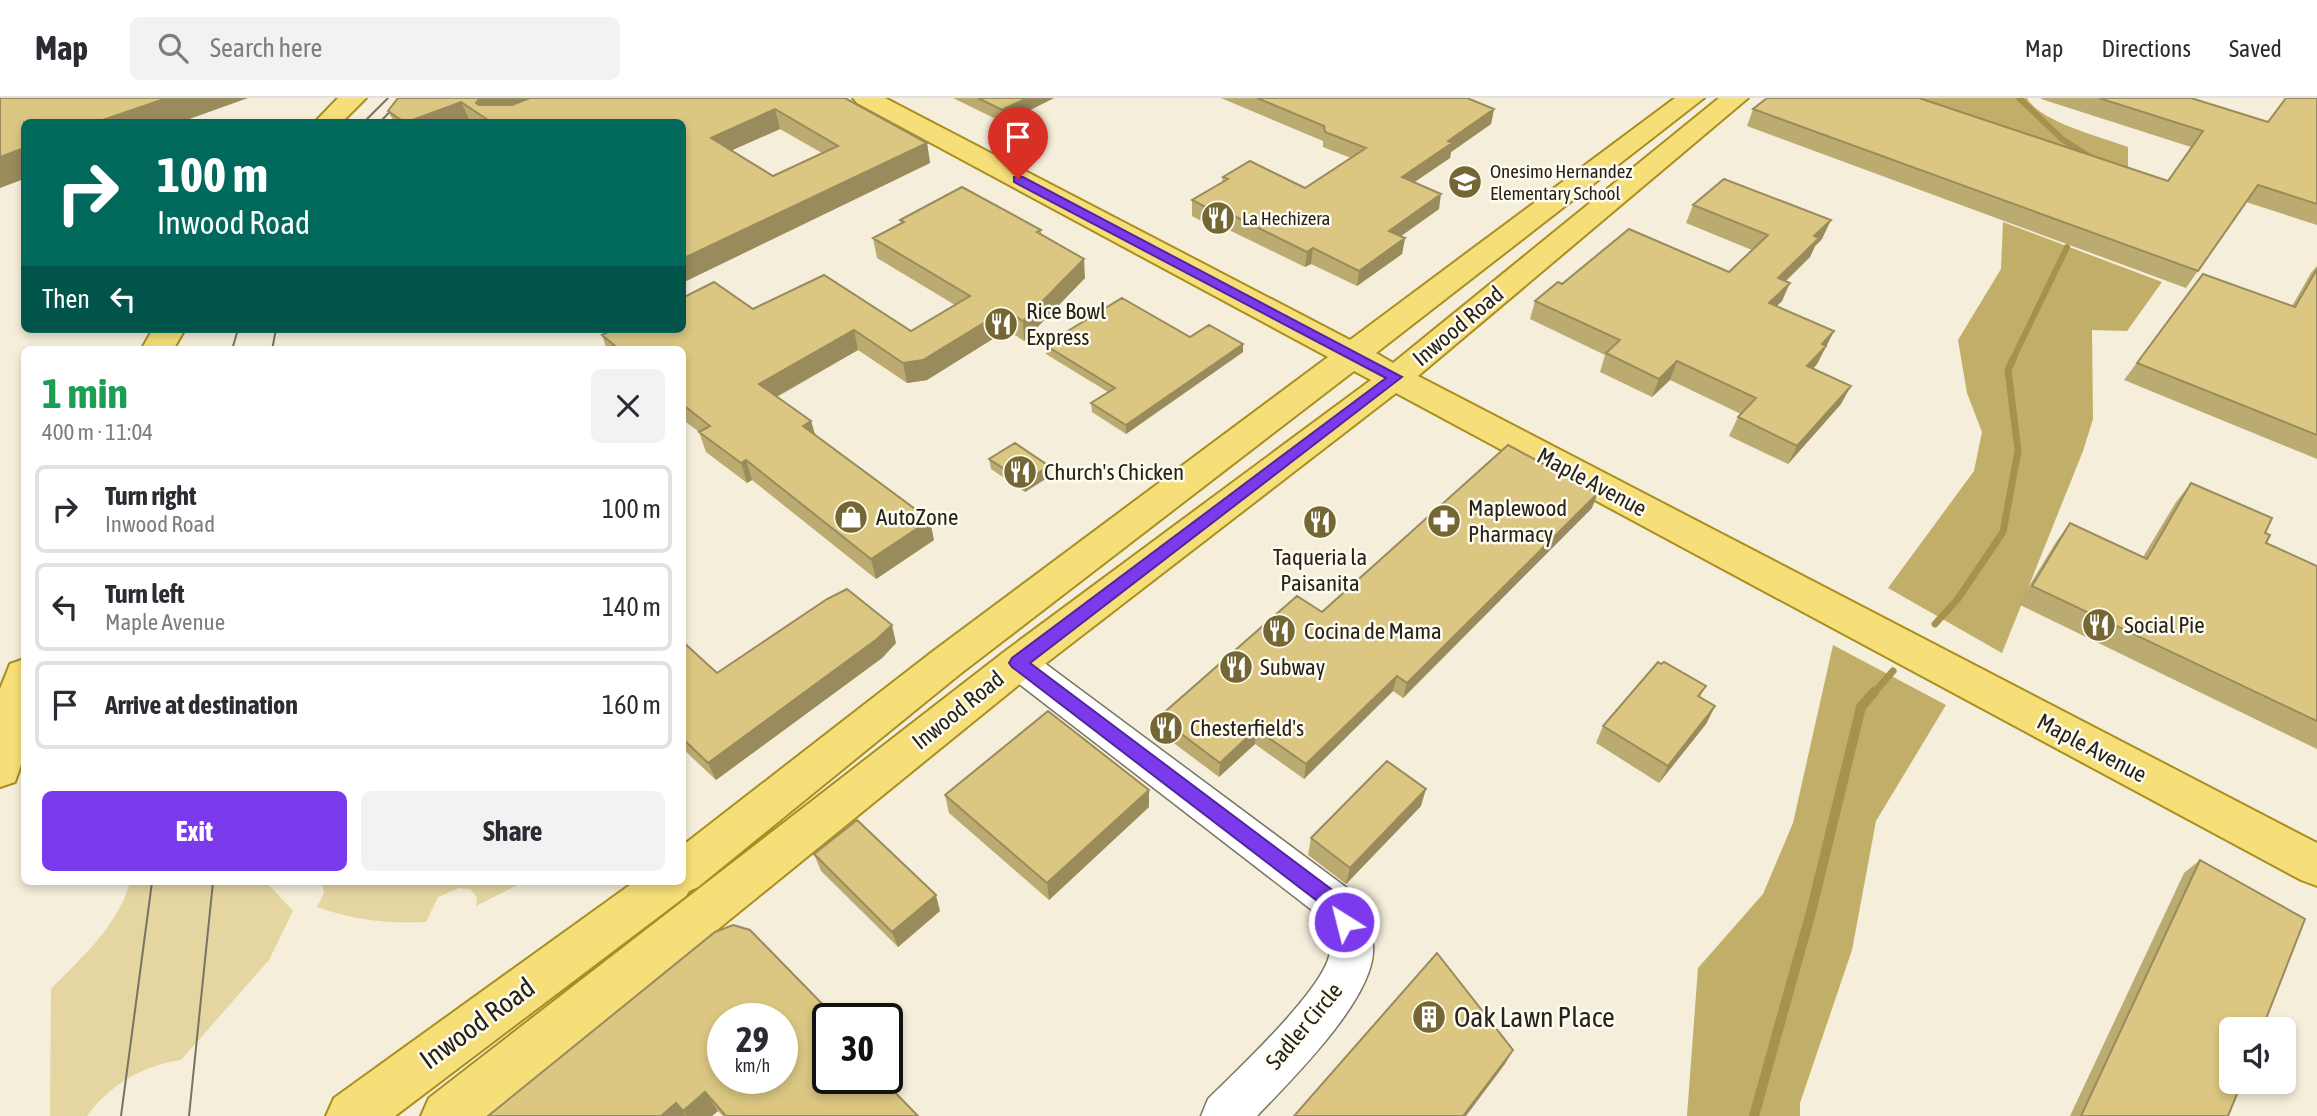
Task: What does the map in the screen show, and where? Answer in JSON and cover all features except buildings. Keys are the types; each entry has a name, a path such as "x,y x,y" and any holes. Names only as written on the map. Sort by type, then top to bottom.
{"main road":[{"path":"331,119 353,98"},
{"name":"Maple Avenue","path":"866,98 2317,866"},
{"path":"1691,98 1728,104"},
{"name":"Inwood Road","path":"447,1116 698,875 981,636 1691,98"},
{"name":"Inwood Road","path":"698,875 1018,663 1395,377 1728,104"},
{"path":"1514,232 1542,256"},
{"path":"1181,485 1222,509"},
{"path":"981,636 1018,663"},
{"path":"0,769 14,692"},
{"name":"Inwood Road","path":"352,1116 684,885"}],"street":[{"name":"Sadler Circle","path":"1018,663 1332,901 1344,922 1352,952 1347,971 1333,997 1225,1116"}],"shaded area":[{"path":"1882,98 2027,98 2034,107 2058,121 2128,147 2128,185"},
{"path":"2003,222 2162,282 2127,331 2092,330 2093,419 2083,451 2002,653 1888,588 1974,471 1982,432 1967,393 1958,340 2001,269"},
{"path":"1833,645 1946,705 1876,821 1852,950 1800,1103 1800,1116 1687,1116 1698,968 1763,894 1793,823"},
{"path":"129,885 269,885 293,911 269,960 181,1060 154,1066 128,1078 106,1095 87,1116 50,1116 51,989 108,927"},
{"path":"323,885 517,885 476,906 477,897 470,889 459,888 438,897 426,922 385,922 317,907 324,893"}],"waterway":[{"path":"2019,98 2062,139 2090,157"},
{"path":"2012,361 2067,247"},
{"path":"1935,624 1957,600 2003,532 2018,451 2008,370 2013,359"},
{"path":"1873,694 1893,671"},
{"path":"1754,1116 1811,912 1861,707 1874,692"}],"tram line":[{"path":"367,119 388,98"},
{"path":"383,119 403,98"},
{"path":"233,346 237,333"},
{"path":"273,346 275,333"},
{"path":"121,1116 152,885"},
{"path":"189,1116 213,885"}],"place":[{"name":"Onesimo Hernandez Elementary School","path":"1465,182"},
{"name":"La Hechizera","path":"1218,218"},
{"name":"Rice Bowl Express","path":"1001,324"},
{"name":"Church's Chicken","path":"1020,472"},
{"name":"AutoZone","path":"851,517"},
{"name":"Maplewood Pharmacy","path":"1444,521"},
{"name":"Taqueria la Paisanita","path":"1320,522"},
{"name":"Social Pie","path":"2099,625"},
{"name":"Cocina de Mama","path":"1279,631"},
{"name":"Subway","path":"1236,667"},
{"name":"Chesterfield's","path":"1166,728"},
{"name":"Oak Lawn Place","path":"1429,1017"}],"route":[{"path":"1018,179 1395,377 1018,663 1332,901 1344,922"}]}
